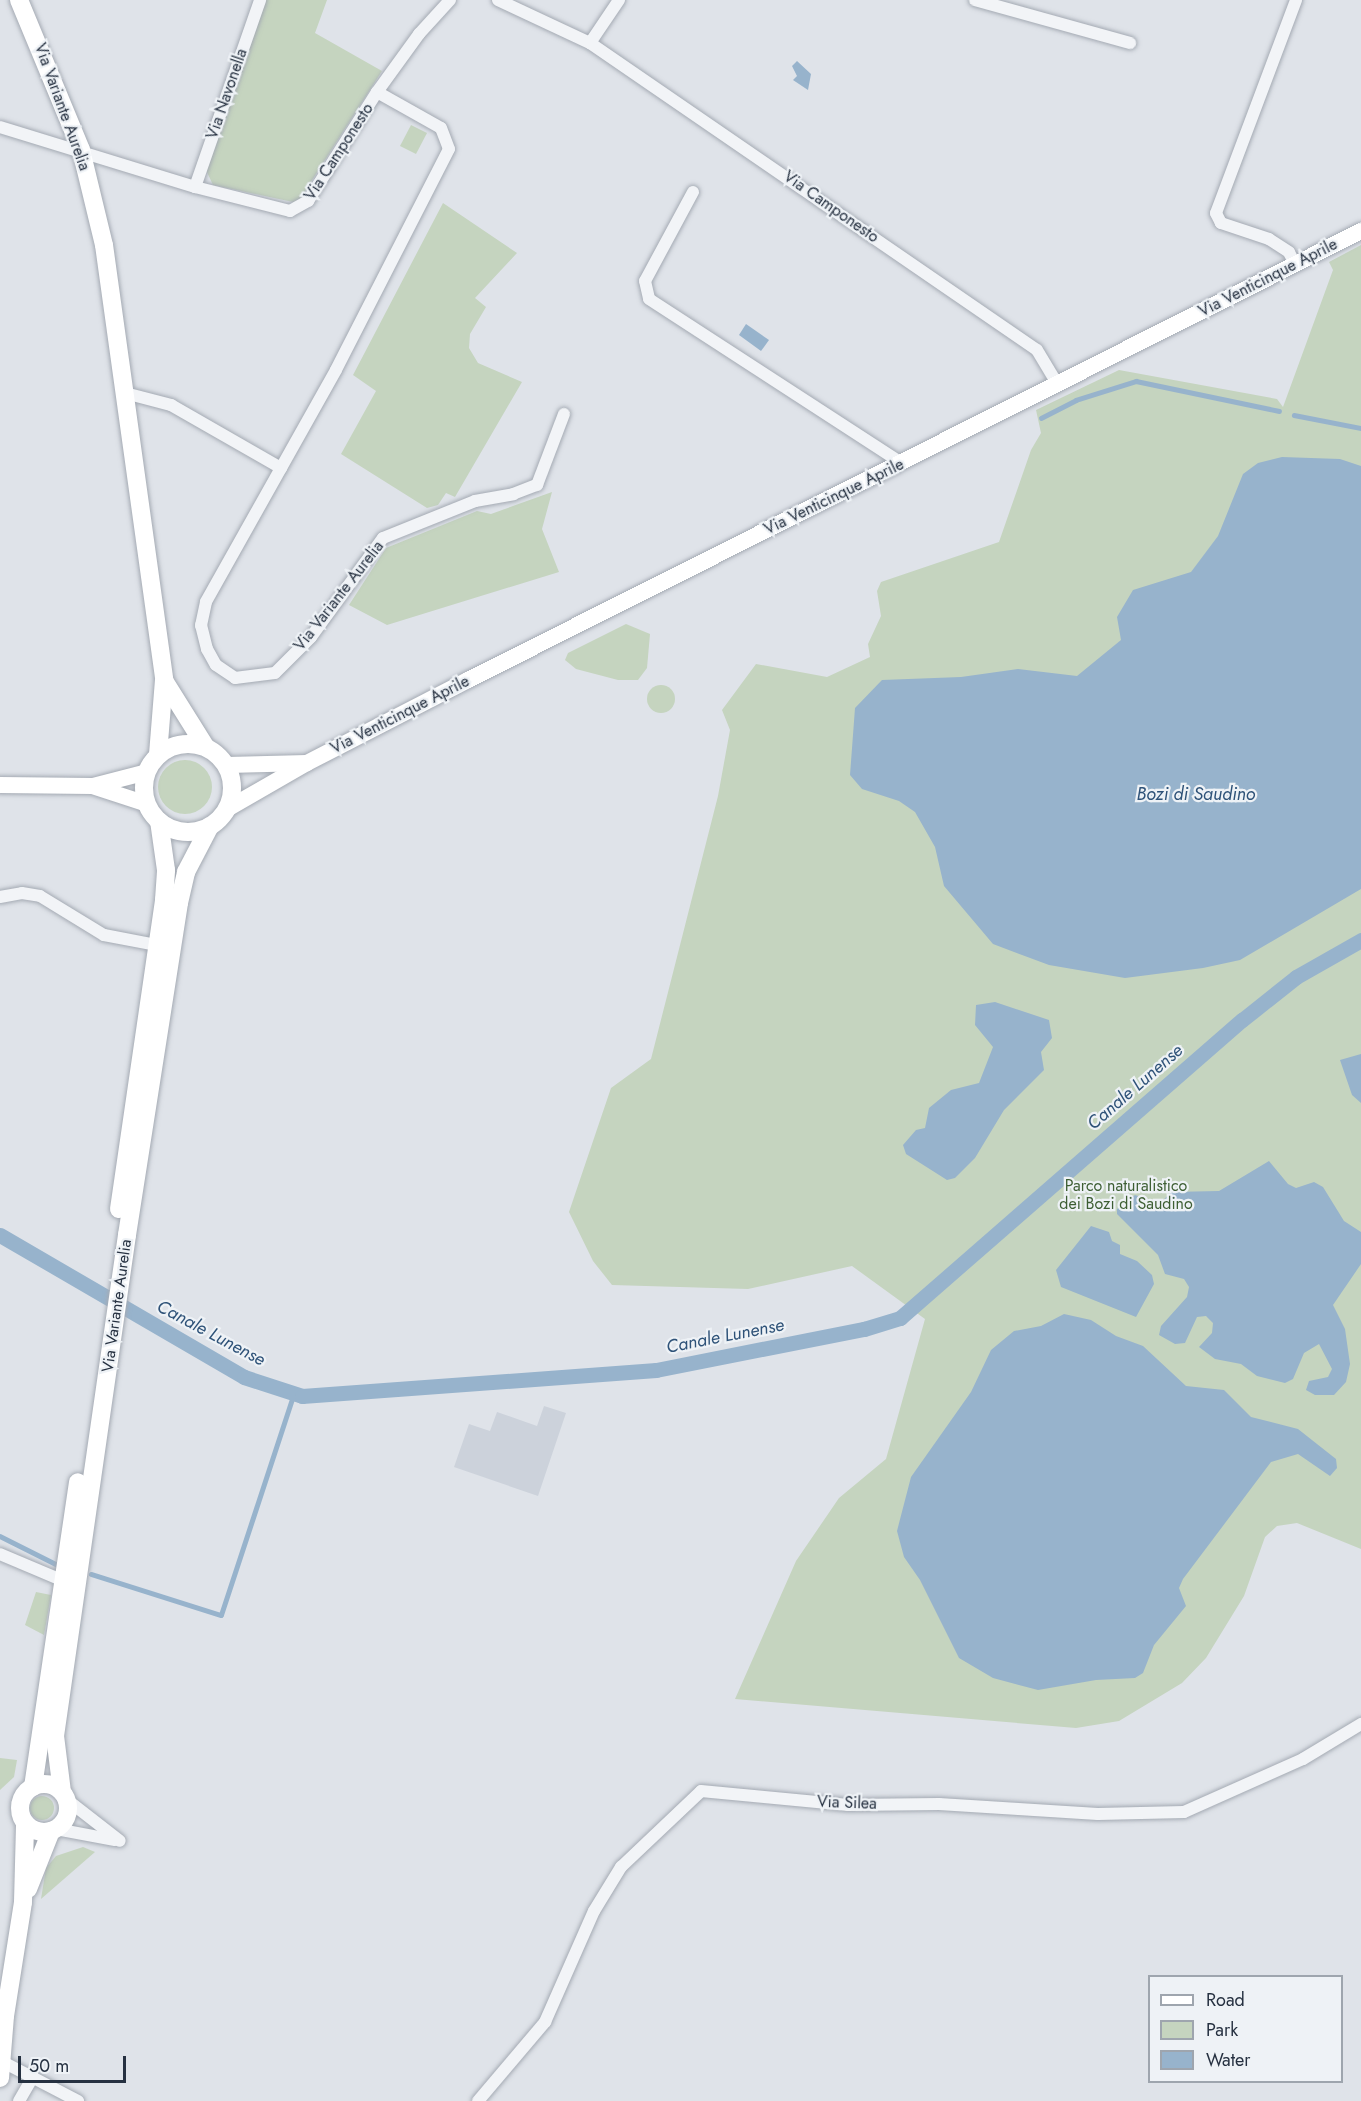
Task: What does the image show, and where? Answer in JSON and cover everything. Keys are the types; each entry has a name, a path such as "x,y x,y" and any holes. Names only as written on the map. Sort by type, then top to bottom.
{"main road":[{"name":"Via Variante Aurelia","path":"19,0 81,150 104,245 164,680 158,755"},
{"name":"Via Venticinque Aprile","path":"227,809 307,763 1361,231"},
{"name":"Via Variante Aurelia","path":"164,680 205,747"},
{"path":"180,744 205,747 226,765 232,780 227,809 210,826 184,832 159,821 147,804 147,772 158,755 180,744"},
{"name":"Via Venticinque Aprile","path":"226,765 307,763"},
{"path":"0,785 92,786 147,772"},
{"path":"92,786 147,804"},
{"name":"Via Variante Aurelia","path":"23,1902 53,1830 67,1813 55,1736 108,1320 111,1262 166,870 159,821"},
{"name":"Via Variante Aurelia","path":"1,2070 2,2014 23,1902 25,1824 21,1802 33,1787 64,1581 108,1320 120,1279 179,903 186,872 210,826"},
{"path":"33,1787 48,1785 64,1796"},
{"path":"25,1824 37,1831 53,1830"}],"street":[{"name":"Via Navonella","path":"195,187 260,0"},
{"name":"Via Camponesto","path":"0,128 81,150 108,162 195,187 290,211 302,207 419,34 450,0"},
{"name":"Via Camponesto","path":"498,0 590,43 1037,350 1058,384"},
{"path":"590,43 619,0"},
{"path":"975,0 1130,43"},
{"path":"1295,264 1289,252 1269,239 1221,224 1216,213 1296,0"},
{"name":"Via Variante Aurelia","path":"377,93 441,128 449,149 281,468 206,602 201,625 207,649 216,665 235,678 275,673 311,637 383,538 475,501 513,494 537,485 564,414"},
{"path":"693,192 645,281 649,299 902,464"},
{"path":"125,393 171,405 281,468"},
{"path":"0,897 22,893 40,896 104,935 157,945"},
{"path":"0,1554 64,1581"},
{"name":"Via Silea","path":"478,2101 545,2022 594,1911 621,1867 701,1791 709,1789 848,1804 939,1804 1098,1814 1184,1812 1303,1759 1361,1724"},
{"path":"53,1830 120,1841 64,1796"},
{"path":"1,2070 33,2077 78,2101"},
{"path":"19,2101 33,2077"}],"shaded area":[{"path":"544,1406 566,1413 538,1496 454,1467 469,1424 490,1431 497,1412 537,1426"}],"green space":[{"path":"266,0 327,0 315,33 382,71 300,199 293,202 213,185 206,170"},
{"path":"411,125 427,133 416,154 400,146"},
{"path":"443,203 517,253 475,298 486,307 470,334 469,348 478,363 522,382 455,497 446,493 438,505 427,508 341,454 376,391 353,375"},
{"name":"Parco naturalistico dei Bozi di Saudino","path":"1361,245 1361,1549 1297,1523 1277,1526 1265,1537 1244,1596 1206,1658 1182,1683 1119,1721 1076,1728 735,1699 796,1561 839,1498 886,1459 925,1319 852,1266 748,1289 612,1285 593,1261 569,1212 611,1088 651,1059 718,796 730,730 722,710 756,664 827,677 870,657 868,644 881,616 877,591 881,582 999,542 1031,450 1041,433 1036,410 1119,370 1277,399 1283,407 1333,270 1329,262"},
{"path":"552,492 542,529 559,572 387,625 349,605 386,548 477,511 491,514"},
{"path":"626,624 650,634 647,668 638,680 618,680 576,669 565,660 568,653"},
{"path":"661,685 671,689 675,699 671,709 661,713 651,709 647,699 651,689"},
{"path":"185,760 195,762 204,768 210,777 212,787 210,797 204,806 195,812 185,814 175,812 166,806 160,797 158,787 160,777 166,768 175,762"},
{"path":"36,1592 51,1595 44,1635 25,1625"},
{"path":"0,1758 17,1760 14,1777 0,1790"},
{"path":"42,1796 50,1800 54,1808 50,1816 42,1820 34,1816 30,1808 34,1800"},
{"path":"83,1847 95,1852 41,1899 46,1868 56,1856"}],"water":[{"path":"797,61 811,74 808,90 793,80 797,76 792,66"},
{"path":"746,324 769,340 761,351 739,335"},
{"name":"Bozi di Saudino","path":"1282,457 1340,459 1361,466 1361,889 1240,960 1203,968 1125,978 1049,965 993,944 944,886 935,847 915,812 899,801 862,789 850,775 855,708 882,680 961,677 1018,669 1077,676 1121,640 1117,617 1133,590 1191,572 1218,536 1243,474 1258,463"},
{"path":"995,1002 1049,1020 1052,1038 1041,1052 1044,1070 1004,1110 975,1158 955,1178 947,1180 906,1154 903,1145 916,1130 925,1128 929,1108 951,1090 979,1083 993,1047 975,1025 976,1005"},
{"path":"1361,1054 1361,1103 1352,1095 1340,1060"},
{"path":"1269,1161 1288,1184 1296,1188 1314,1182 1323,1187 1344,1221 1361,1232 1361,1264 1333,1305 1345,1329 1350,1364 1346,1382 1334,1395 1315,1395 1306,1390 1309,1381 1328,1377 1332,1369 1319,1344 1304,1353 1293,1379 1285,1383 1257,1376 1241,1364 1215,1359 1199,1347 1212,1333 1213,1323 1206,1316 1197,1317 1185,1343 1175,1344 1159,1335 1161,1326 1187,1297 1189,1287 1184,1279 1165,1274 1158,1255 1117,1214 1117,1209 1135,1195 1144,1198 1148,1206 1157,1207 1171,1192 1219,1191"},
{"path":"1091,1226 1109,1232 1112,1241 1120,1245 1120,1254 1137,1261 1152,1275 1154,1284 1136,1317 1061,1287 1056,1270"},
{"path":"1064,1314 1091,1320 1116,1336 1143,1346 1186,1386 1224,1390 1251,1417 1298,1429 1336,1459 1337,1468 1330,1476 1298,1454 1271,1462 1183,1579 1179,1588 1186,1606 1154,1645 1143,1673 1135,1678 1096,1680 1038,1690 993,1678 959,1658 920,1580 904,1557 897,1531 911,1477 971,1392 991,1350 1014,1331 1041,1326"}],"waterway":[{"path":"1041,418 1076,400 1136,381 1279,411"},
{"path":"1294,415 1361,428"},
{"name":"Canale Lunense","path":"0,1235 244,1377 302,1396 656,1370 864,1329 900,1318 1242,1020 1296,977 1361,940"},
{"path":"91,1574 221,1615 294,1393"},
{"path":"0,1536 56,1564"}]}
